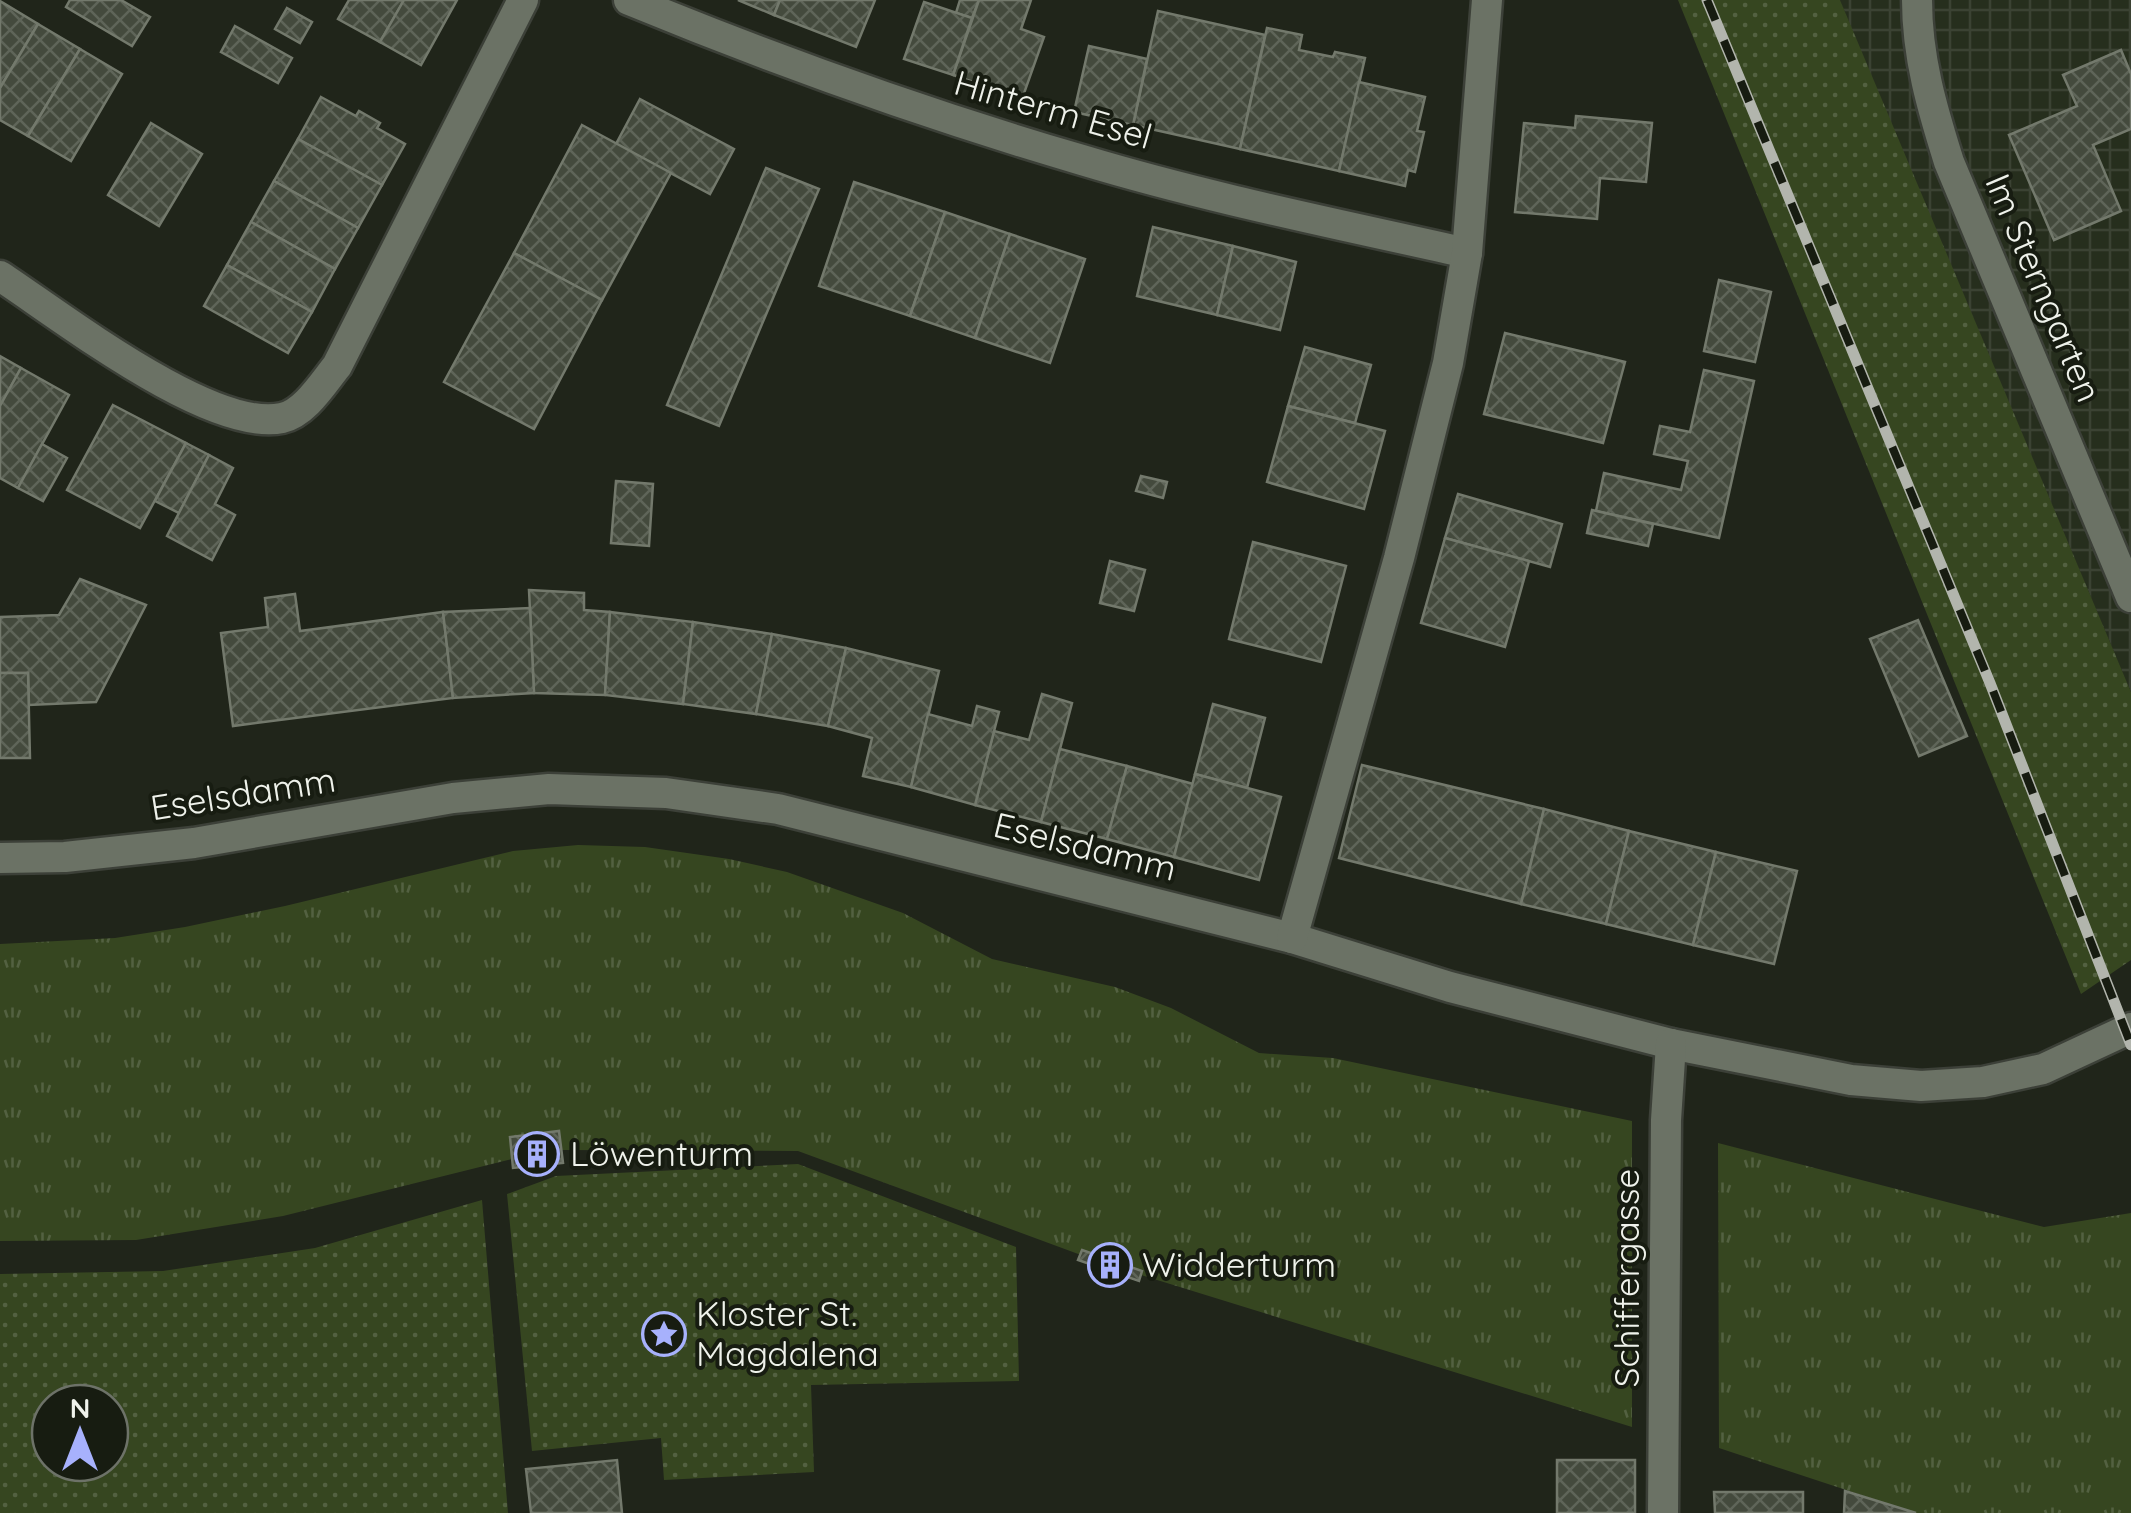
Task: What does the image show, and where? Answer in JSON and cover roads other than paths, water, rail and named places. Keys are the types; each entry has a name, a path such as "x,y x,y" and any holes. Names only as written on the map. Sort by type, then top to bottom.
{"street":[{"path":"0,276 134,365 205,405 250,418 285,418 308,401 337,366 523,0"},
{"name":"Hinterm Esel","path":"629,0 738,45 893,100 1084,161 1262,207 1467,252"},
{"path":"1292,938 1448,363 1467,252 1486,0"},
{"name":"Im Sterngarten","path":"1917,0 1920,55 1950,162 2131,597"},
{"name":"Eselsdamm","path":"0,858 65,858 194,843 472,796 549,789 666,793 778,810 1292,938 1450,986 1671,1044 1851,1080 1921,1086 1983,1082 2044,1068 2131,1028"},
{"name":"Schiffergasse","path":"1662,1513 1666,1120 1671,1044"}],"railway":[{"path":"1707,0 1990,683 2131,1045"}],"place":[{"name":"Löwenturm","path":"537,1154"},
{"name":"Widderturm","path":"1110,1265"},
{"name":"Kloster St. Magdalena","path":"664,1334"}]}
